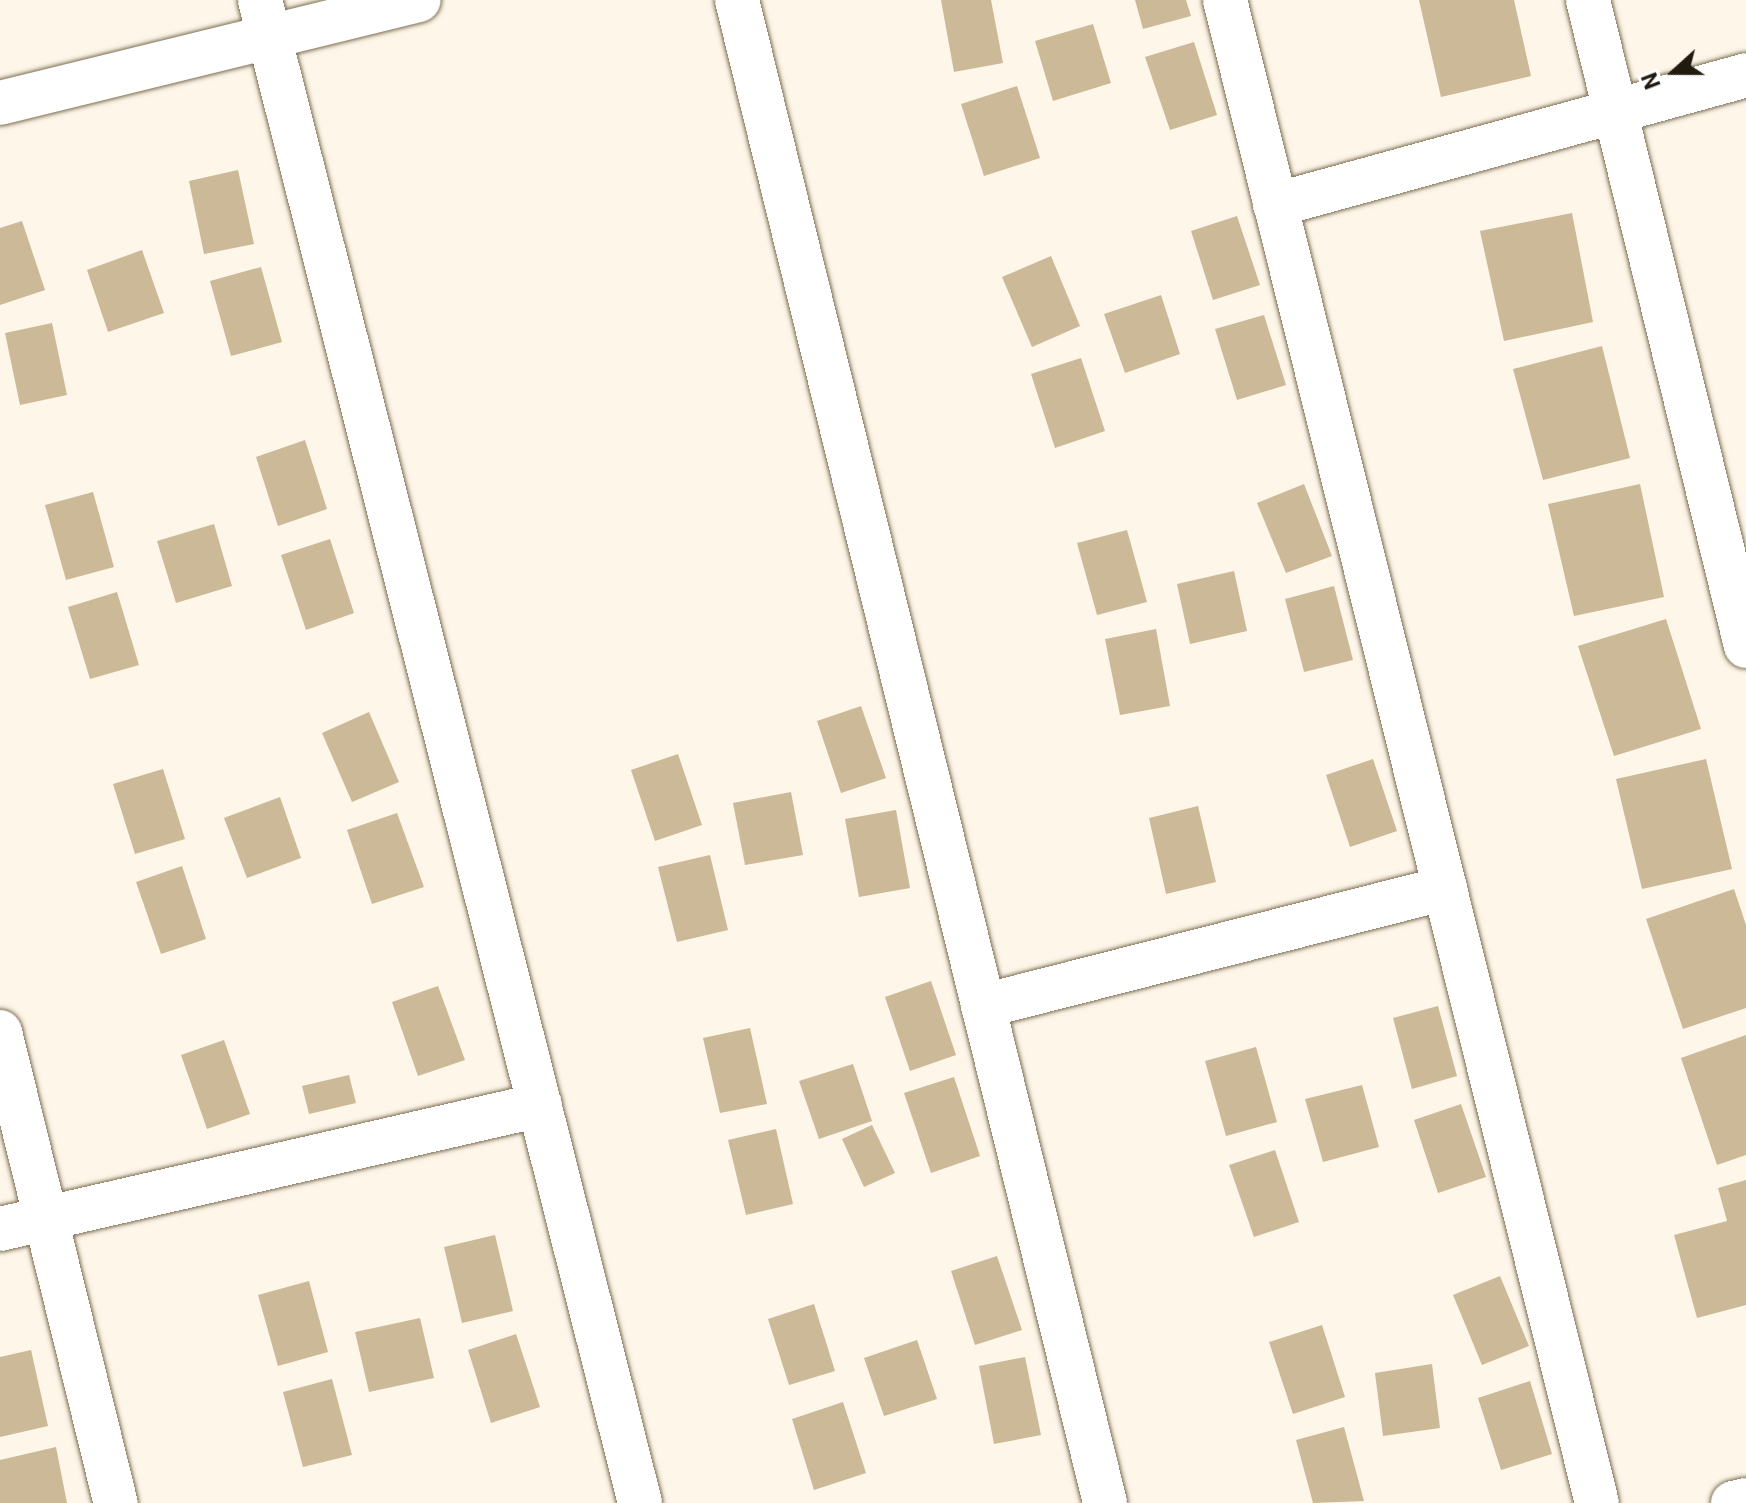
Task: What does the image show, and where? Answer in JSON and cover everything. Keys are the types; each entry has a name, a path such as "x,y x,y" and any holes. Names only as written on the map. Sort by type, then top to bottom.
{"street":[{"path":"0,103 264,18 419,0"},
{"path":"737,0 1105,1503"},
{"path":"1225,0 1597,1503"},
{"path":"1588,0 1746,646"},
{"path":"264,18 640,1503"},
{"path":"1275,205 1746,75"},
{"path":"983,1006 1445,888"},
{"path":"0,1032 116,1503"},
{"path":"0,1229 540,1105"},
{"path":"1733,1503 1746,1500"}],"building":[{"path":"941,0 991,0 1003,63 954,72"},
{"path":"1135,0 1186,0 1191,16 1143,29"},
{"path":"1419,0 1514,0 1531,76 1441,97"},
{"path":"1093,24 1111,83 1053,101 1035,41"},
{"path":"1194,42 1217,115 1170,130 1145,57"},
{"path":"1017,86 1040,158 984,176 961,104"},
{"path":"238,170 254,244 204,254 189,181"},
{"path":"1572,213 1593,322 1504,341 1480,231"},
{"path":"1237,216 1260,285 1213,300 1191,231"},
{"path":"22,221 45,290 0,305 0,228"},
{"path":"142,250 164,313 108,332 87,270"},
{"path":"1051,256 1080,326 1032,347 1002,277"},
{"path":"261,267 282,342 231,356 210,281"},
{"path":"1161,295 1180,354 1125,373 1104,314"},
{"path":"1264,315 1286,385 1237,400 1215,329"},
{"path":"52,323 67,395 20,405 5,333"},
{"path":"1602,346 1630,458 1543,480 1513,369"},
{"path":"1081,358 1105,431 1055,448 1031,374"},
{"path":"305,440 327,509 278,526 256,457"},
{"path":"1304,484 1332,556 1286,573 1257,503"},
{"path":"1640,484 1664,597 1574,616 1548,504"},
{"path":"93,492 114,567 66,580 45,505"},
{"path":"214,524 232,586 176,603 157,541"},
{"path":"1127,530 1147,602 1097,615 1077,543"},
{"path":"330,539 354,613 306,630 281,555"},
{"path":"1234,571 1247,631 1190,644 1177,584"},
{"path":"1334,586 1353,660 1304,672 1285,599"},
{"path":"117,592 139,665 90,679 68,607"},
{"path":"1666,619 1701,729 1614,756 1578,646"},
{"path":"1156,629 1170,706 1120,715 1105,639"},
{"path":"861,706 886,778 841,793 817,721"},
{"path":"369,712 399,782 352,802 322,733"},
{"path":"678,754 702,825 655,841 631,770"},
{"path":"1373,759 1397,831 1350,847 1326,775"},
{"path":"1706,759 1732,869 1642,889 1616,779"},
{"path":"163,769 185,839 135,854 113,784"},
{"path":"791,792 803,855 745,865 733,803"},
{"path":"280,797 301,858 247,878 224,818"},
{"path":"1198,806 1216,882 1166,894 1149,818"},
{"path":"896,810 910,888 859,897 845,819"},
{"path":"397,813 424,887 372,904 347,830"},
{"path":"710,855 728,930 677,942 658,867"},
{"path":"182,866 206,939 161,954 136,882"},
{"path":"1734,889 1746,925 1746,1008 1683,1029 1646,919"},
{"path":"931,981 956,1055 910,1071 885,997"},
{"path":"438,986 465,1060 418,1076 392,1002"},
{"path":"1438,1006 1457,1076 1412,1089 1393,1018"},
{"path":"750,1028 767,1104 720,1113 703,1038"},
{"path":"1746,1035 1746,1155 1717,1165 1681,1058"},
{"path":"224,1040 250,1114 207,1129 181,1055"},
{"path":"1256,1047 1277,1122 1226,1136 1205,1061"},
{"path":"853,1064 872,1121 819,1139 799,1081"},
{"path":"349,1075 356,1103 309,1114 302,1086"},
{"path":"954,1077 980,1156 931,1173 904,1093"},
{"path":"1362,1085 1379,1147 1323,1162 1305,1099"},
{"path":"1461,1104 1486,1177 1438,1193 1414,1120"},
{"path":"872,1125 895,1173 864,1187 842,1139"},
{"path":"776,1129 793,1204 746,1215 728,1140"},
{"path":"1275,1150 1299,1222 1254,1237 1229,1165"},
{"path":"1746,1180 1746,1305 1697,1318 1674,1235 1727,1221 1718,1188"},
{"path":"495,1235 513,1311 462,1323 444,1247"},
{"path":"997,1256 1022,1330 975,1345 951,1271"},
{"path":"1500,1276 1529,1346 1482,1365 1453,1295"},
{"path":"309,1281 328,1352 278,1366 258,1295"},
{"path":"814,1304 835,1371 789,1385 768,1319"},
{"path":"420,1318 434,1378 369,1392 355,1332"},
{"path":"1322,1325 1345,1397 1293,1414 1269,1342"},
{"path":"516,1334 540,1407 491,1423 468,1350"},
{"path":"917,1340 937,1399 884,1416 864,1358"},
{"path":"31,1350 48,1426 0,1437 0,1357"},
{"path":"1025,1357 1041,1435 994,1444 979,1366"},
{"path":"1432,1364 1440,1428 1383,1436 1375,1373"},
{"path":"332,1379 352,1455 303,1467 283,1392"},
{"path":"1530,1381 1552,1454 1501,1470 1478,1398"},
{"path":"843,1402 866,1473 814,1490 792,1419"},
{"path":"1344,1427 1364,1501 1313,1503 1296,1440"},
{"path":"56,1447 67,1503 0,1503 0,1460"}]}
